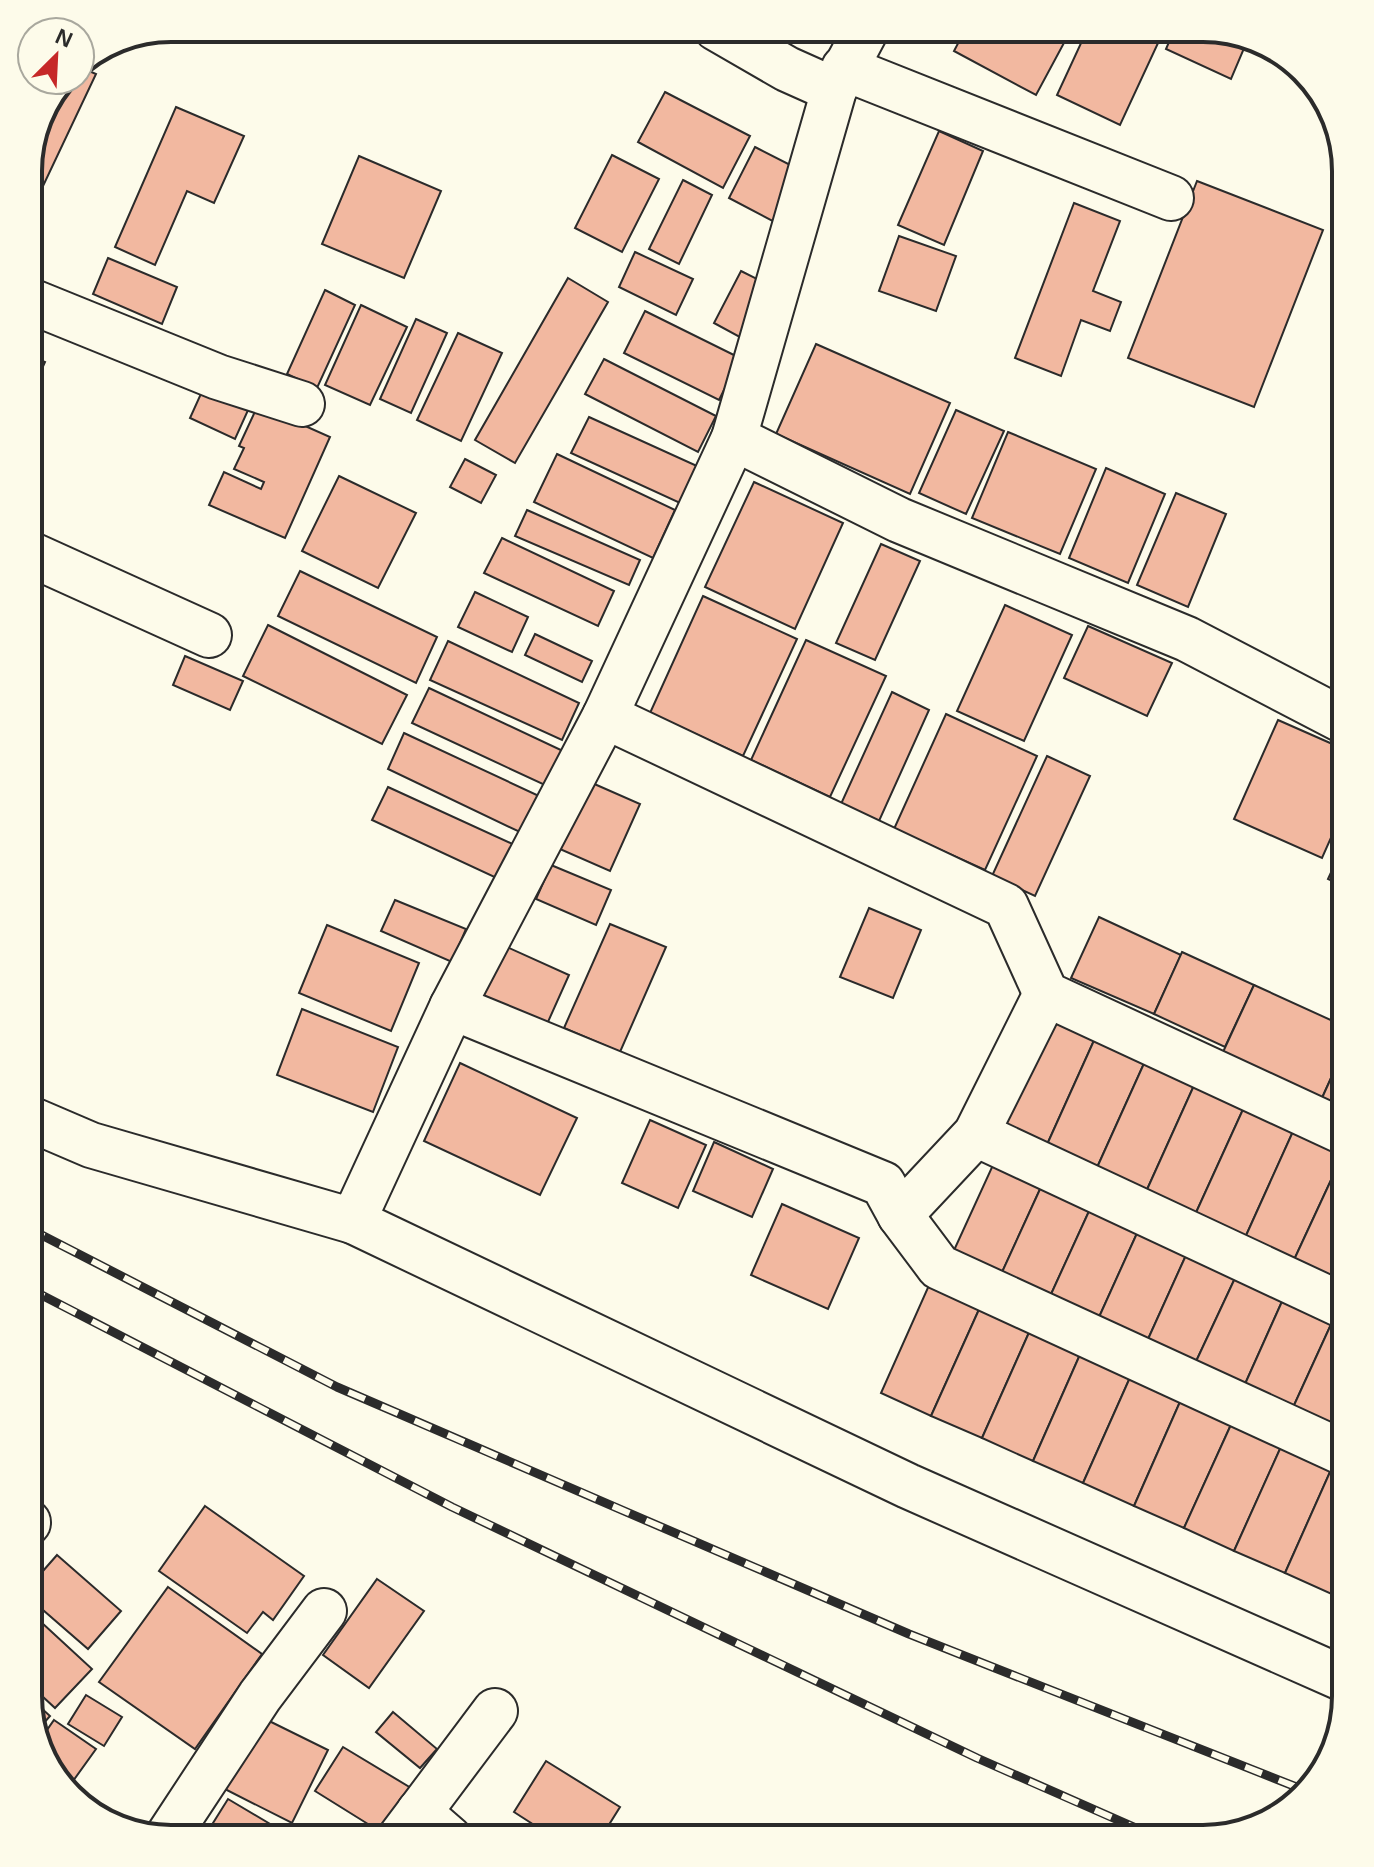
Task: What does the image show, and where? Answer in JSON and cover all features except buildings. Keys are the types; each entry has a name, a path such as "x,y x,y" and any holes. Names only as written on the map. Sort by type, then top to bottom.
{"street":[{"path":"740,42 787,69 839,79 1171,198"},
{"path":"353,1221 452,1007 605,716 734,438 839,79 859,42"},
{"path":"42,306 218,377 302,404"},
{"path":"734,438 899,520 1187,639 1332,715"},
{"path":"42,559 209,635"},
{"path":"605,716 1006,906 1046,994 1332,1127"},
{"path":"900,1215 976,1134 1046,994"},
{"path":"452,1007 883,1184 900,1215 939,1267 1332,1448"},
{"path":"42,1124 91,1145 353,1221 908,1486 1332,1674"},
{"path":"976,1134 1332,1300"},
{"path":"175,1825 260,1696 324,1611"},
{"path":"426,1825 495,1711"}],"railway":[{"path":"42,1235 337,1387 909,1634 1295,1786"},
{"path":"42,1295 452,1507 977,1758 1129,1825"}]}
